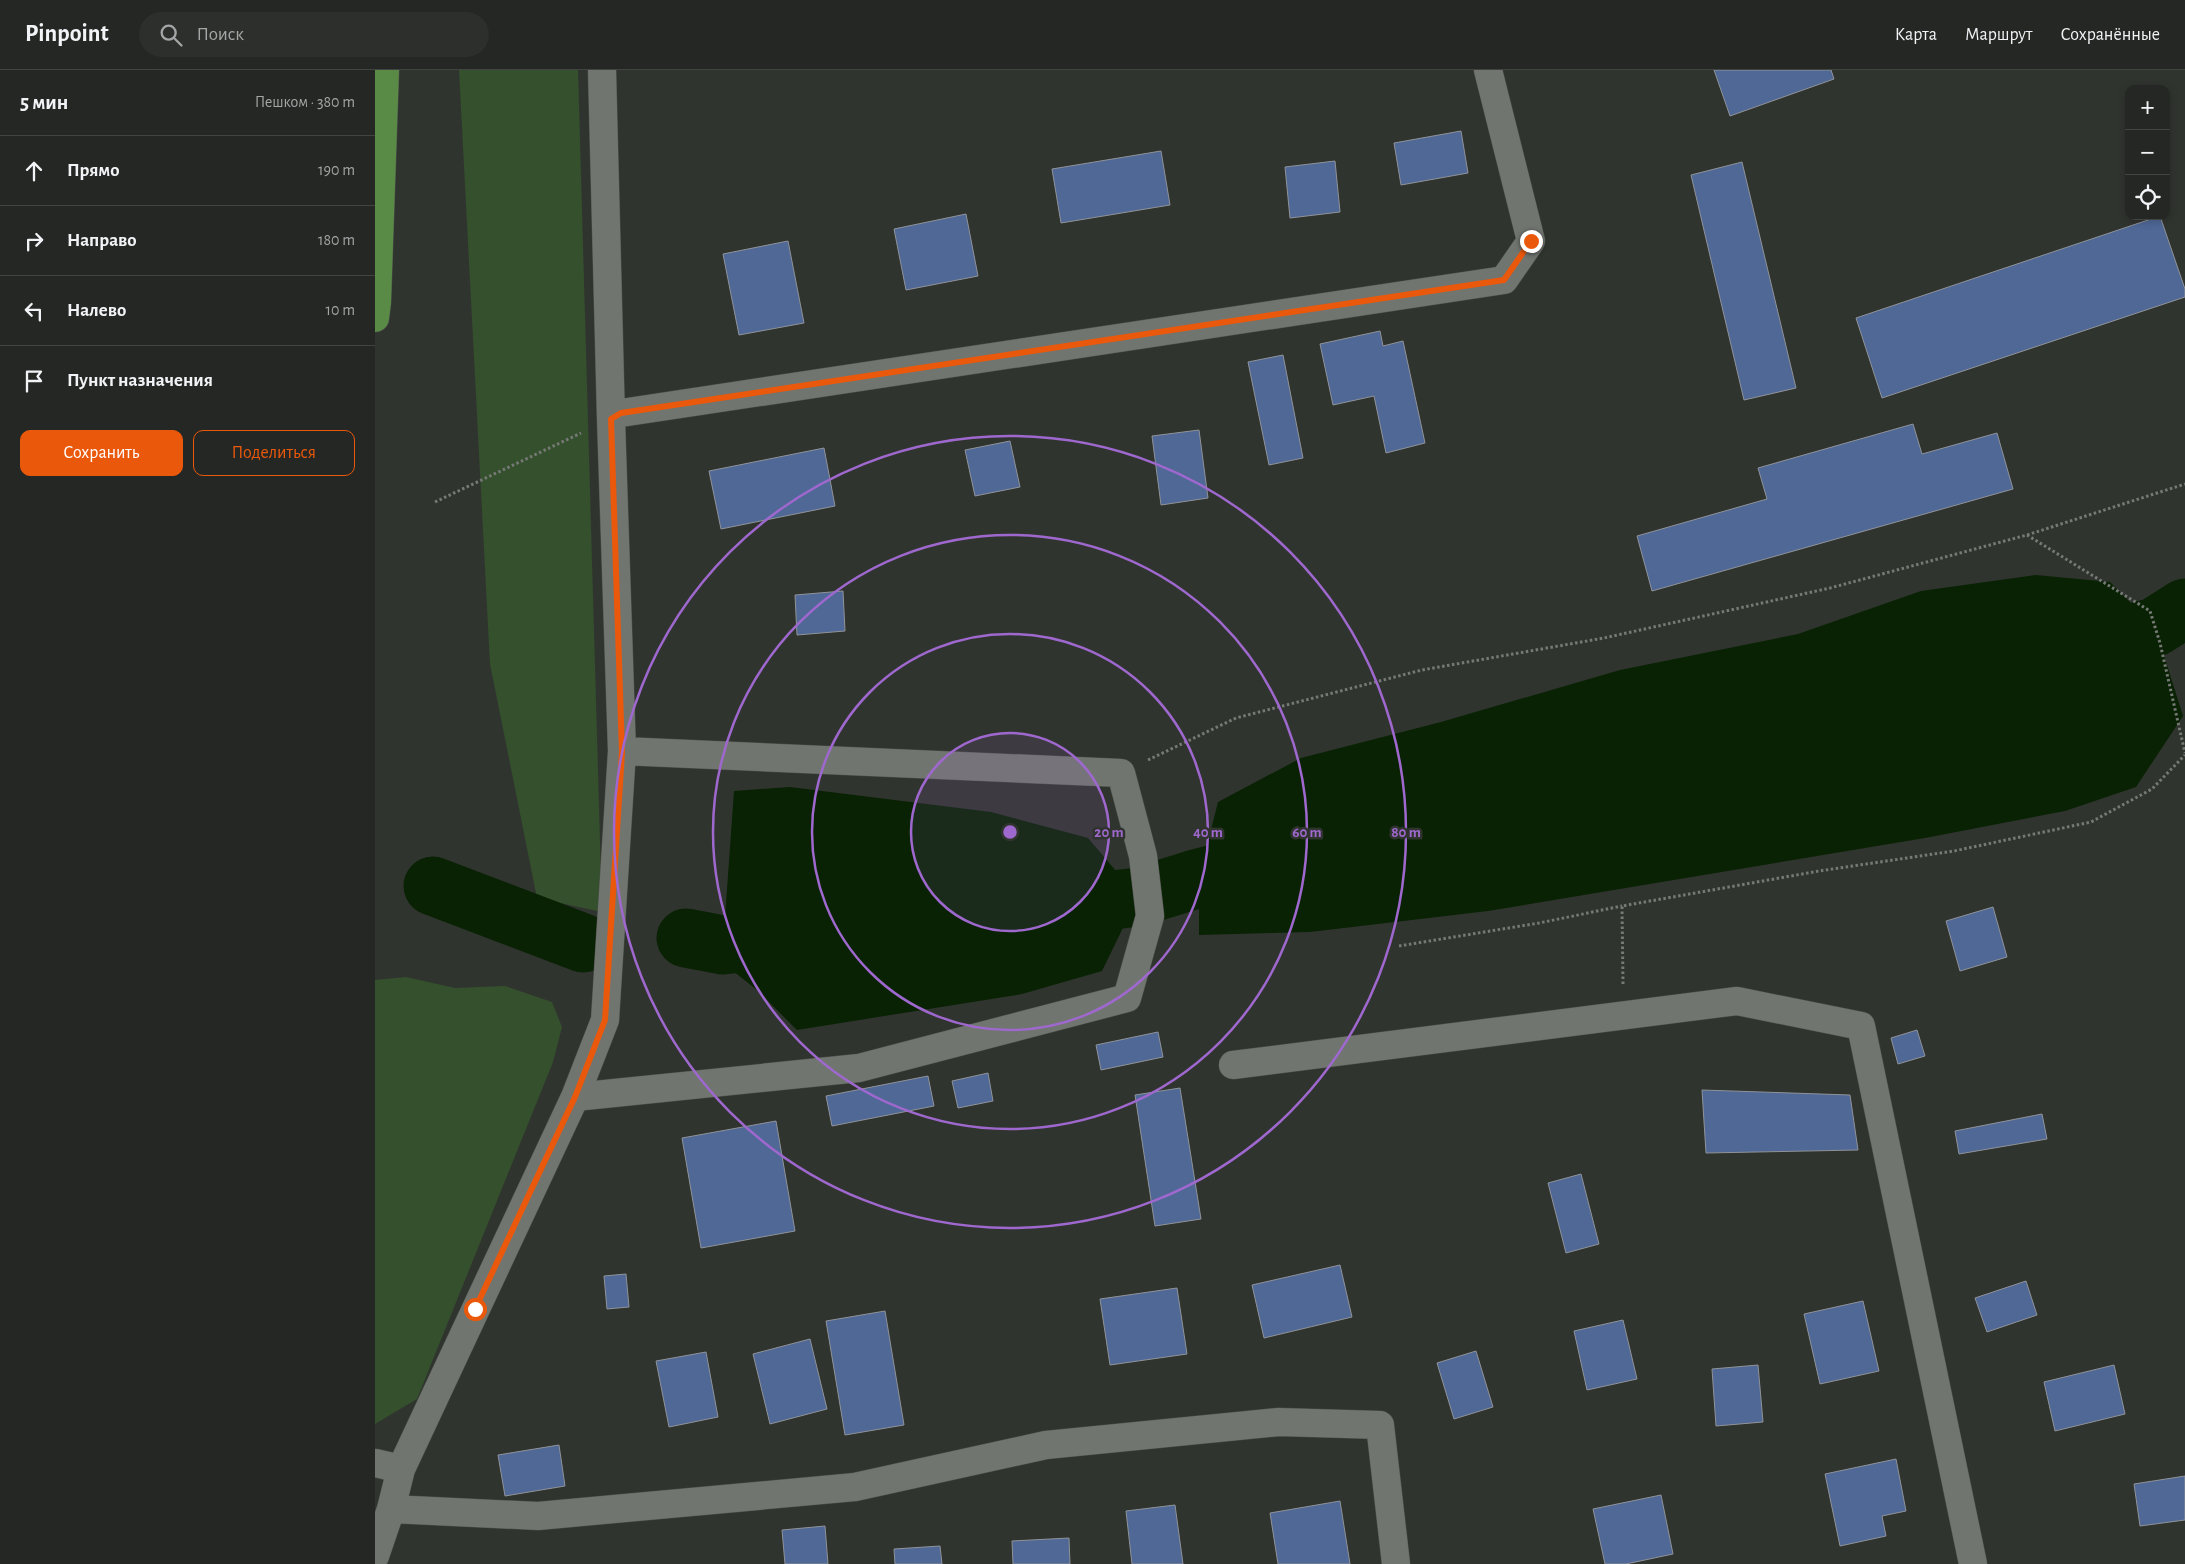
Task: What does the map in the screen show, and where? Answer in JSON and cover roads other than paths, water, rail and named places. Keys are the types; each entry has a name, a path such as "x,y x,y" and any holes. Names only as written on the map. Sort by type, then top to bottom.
{"main road":[{"path":"375,318 385,70"}],"lane":[{"path":"375,1556 391,1509 388,1466 575,1097 605,1020 622,752 602,70"},
{"path":"611,419 621,413 1504,280 1531,241 1488,70"},
{"path":"575,1097 859,1068 1127,998 1150,916 1143,856 1121,773 622,752"},
{"path":"1233,1065 1737,1001 1861,1026 1973,1564"},
{"path":"391,1509 538,1516 855,1487 1046,1445 1279,1422 1380,1425 1396,1564"}],"waterway":[{"path":"2077,647 2155,627 2185,608"},
{"path":"1081,904 1138,897 1199,878 1277,858"},
{"path":"433,886 583,943"},
{"path":"686,938 723,945 804,936"}]}
